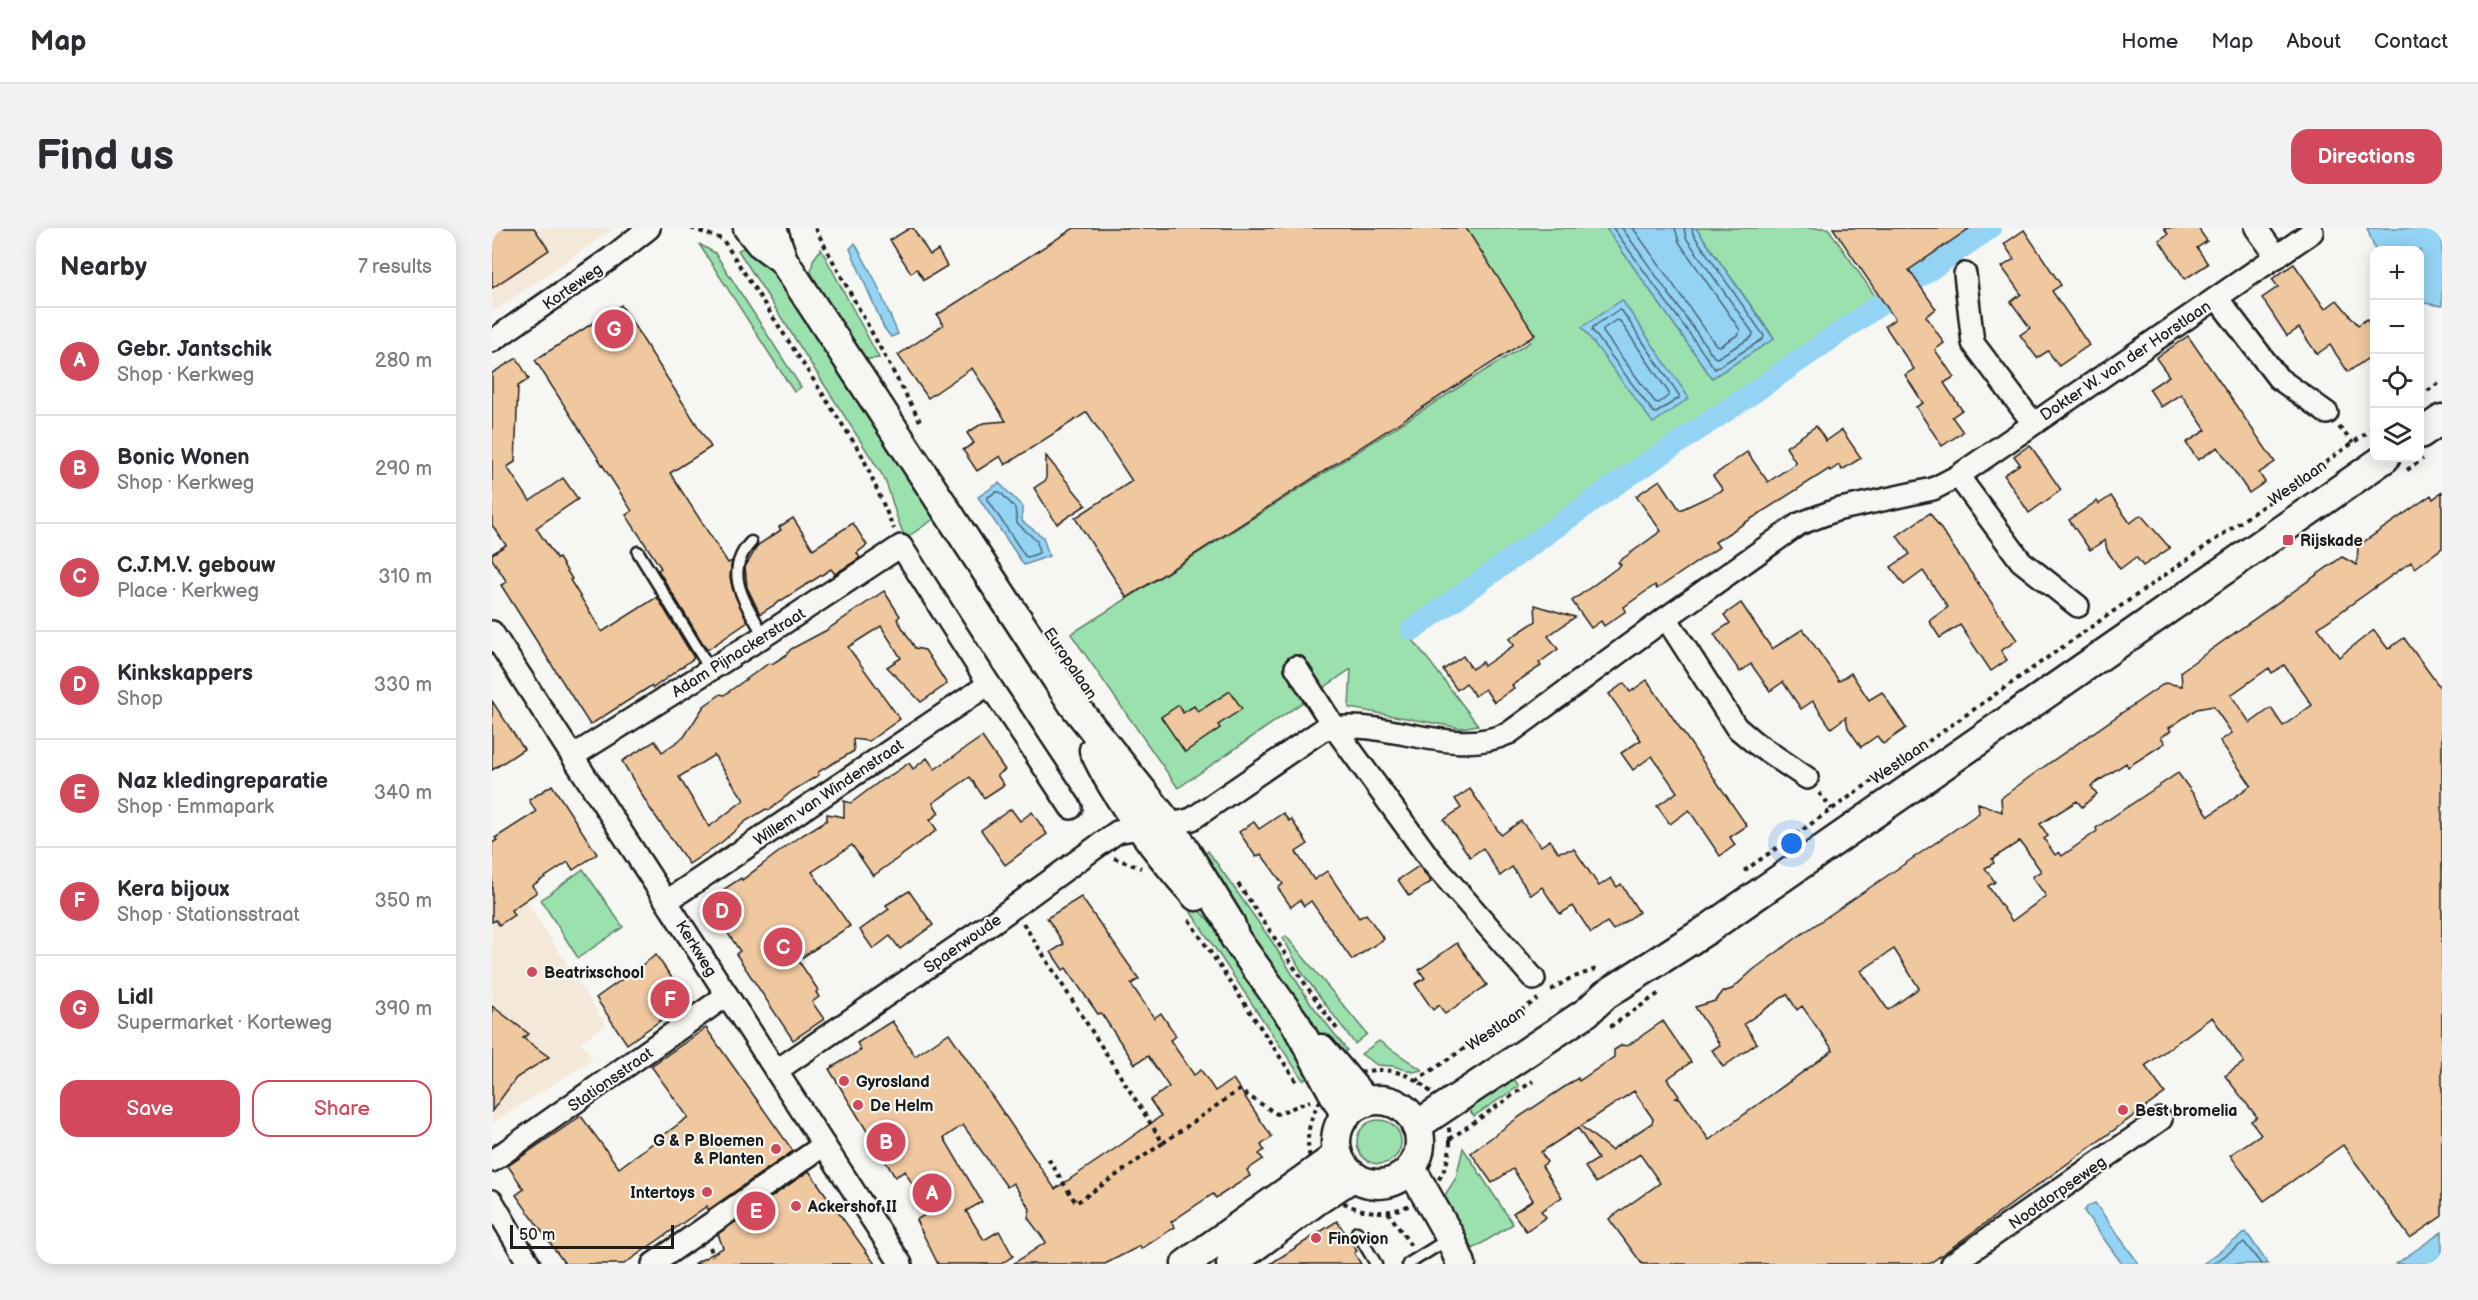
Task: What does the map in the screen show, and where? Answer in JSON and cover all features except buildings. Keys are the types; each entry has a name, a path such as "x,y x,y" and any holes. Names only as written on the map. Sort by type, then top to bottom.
{"main road":[{"name":"Europalaan","path":"748,228 760,243 783,260"},
{"name":"Europalaan","path":"772,228 783,260 1073,704 1154,826 1230,922 1235,938 1296,1024 1338,1067 1356,1109"},
{"path":"2424,431 2442,419"},
{"name":"Westlaan","path":"1411,1119 1587,1012 1605,995 1708,929 2379,462"},
{"path":"1384,1101 1411,1119 1419,1148 1401,1175 1372,1183 1346,1166 1337,1135 1356,1109 1384,1101"},
{"path":"1186,1264 1314,1172 1346,1166"},
{"path":"1231,1264 1316,1201 1346,1166"},
{"path":"1401,1175 1446,1252"}],"street":[{"name":"Korteweg","path":"492,341 611,258 649,228"},
{"path":"2256,228 2277,257"},
{"name":"Dokter W. van der Horstlaan","path":"1154,826 1192,819 1322,730 1334,727 1354,727 1468,743 1497,738 1509,733 1799,524 1814,517 1933,489 1958,476 2312,232"},
{"name":"Dokter W. van der Horstlaan","path":"1965,274 1973,343 2033,423"},
{"name":"Dokter W. van der Horstlaan","path":"2217,298 2278,378 2327,413"},
{"path":"1958,476 2021,561 2078,606"},
{"name":"Adam Pijnackerstraat","path":"573,756 902,546"},
{"path":"902,546 988,684 1071,808"},
{"path":"1666,618 1736,727 1755,743 1807,778"},
{"name":"Kerkweg","path":"492,632 902,1264"},
{"path":"1296,667 1334,727 1432,862 1534,979"},
{"name":"Willem van Windenstraat","path":"667,900 988,684"},
{"name":"Spaerwoude","path":"776,1071 924,970 1099,844 1118,832 1154,826"},
{"name":"Stationsstraat","path":"492,1161 727,995"},
{"name":"Nootdorpseweg","path":"1952,1264 2161,1119"},
{"path":"653,1264 824,1145"},
{"path":"492,1201 529,1264"}],"lane":[{"path":"751,542 740,554 736,565 738,585 764,636"},
{"path":"638,552 710,669"},
{"path":"1357,1232 1377,1264"},
{"path":"1408,1264 1446,1252"}],"path":[{"path":"691,228 722,239 727,246 862,455 902,546"},
{"path":"815,228 925,429"},
{"path":"2424,393 2442,381"},
{"name":"Westlaan","path":"1735,877 2370,431"},
{"path":"1099,844 1114,858 1150,871"},
{"path":"1236,882 1275,937 1300,978 1343,1036"},
{"path":"1013,907 1163,1143"},
{"path":"1184,912 1315,1110 1307,1141 1314,1172"},
{"name":"Westlaan","path":"1416,1081 1569,979 1603,966"},
{"path":"1364,1065 1366,1071"},
{"path":"1046,1155 1076,1203 1239,1090 1277,1114 1310,1101"},
{"path":"1388,1212 1446,1252"}],"shaded area":[{"path":"492,228 614,228 492,313"},
{"name":"Beatrixschool","path":"524,898 606,1025 581,1041 593,1059 492,1123 492,918"}],"green space":[{"path":"1463,228 1606,228 1712,378 1774,338 1696,228 1828,228 1878,300 1560,516 1404,628 1478,725 1461,728 1349,708 1351,669 1178,788 1071,634 1530,342"},
{"path":"699,244 715,253 801,387 794,392"},
{"path":"748,246 760,252 820,337 935,518 906,538 883,476 738,250"},
{"path":"821,249 879,358 860,360 811,272 813,260"},
{"path":"1208,851 1273,943 1309,1001 1347,1050 1338,1057 1300,1012 1198,858"},
{"path":"583,869 623,927 578,958 541,900"},
{"path":"1168,878 1218,930 1313,1073 1303,1080"},
{"path":"1286,936 1367,1034 1355,1044 1303,974 1283,938"},
{"path":"1379,1041 1422,1070 1413,1072 1393,1066 1377,1065 1361,1054"},
{"path":"1513,1078 1519,1086 1474,1116 1463,1102"},
{"path":"1379,1120 1395,1126 1401,1142 1395,1158 1379,1164 1363,1158 1357,1142 1363,1126"},
{"path":"1463,1148 1513,1224 1473,1249 1443,1198 1456,1178"}],"water":[{"path":"1606,228 1696,228 1774,339 1712,378"},
{"path":"2367,228 2442,228 2442,306 2424,303 2424,246 2374,246"},
{"path":"855,243 875,280 898,334 891,337 884,328 850,249"},
{"path":"1622,300 1689,398 1653,423 1582,327"},
{"path":"999,483 1022,506 1022,521 1043,537 1049,556 1024,565 978,497"},
{"path":"2095,1203 2139,1264 2122,1264 2084,1211"},
{"path":"2246,1232 2268,1264 2203,1264"},
{"path":"2442,1232 2442,1264 2396,1264"}],"waterway":[{"path":"1412,630 1612,487 1747,397 1990,228"}],"place":[{"name":"Lidl","path":"614,329"},
{"name":"Rijskade","path":"2288,540"},
{"name":"Kinkskappers","path":"722,911"},
{"name":"C.J.M.V. gebouw","path":"783,947"},
{"name":"Beatrixschool","path":"532,972"},
{"name":"Kera bijoux","path":"670,999"},
{"name":"Gyrosland","path":"844,1081"},
{"name":"De Helm","path":"858,1105"},
{"name":"Best bromelia","path":"2123,1110"},
{"name":"Bonic Wonen","path":"886,1142"},
{"name":"G & P Bloemen & Planten","path":"776,1149"},
{"name":"Intertoys","path":"707,1192"},
{"name":"Gebr. Jantschik","path":"932,1193"},
{"name":"Ackershof II","path":"796,1206"},
{"name":"Naz kledingreparatie","path":"756,1211"},
{"name":"Finovion","path":"1316,1238"}]}
